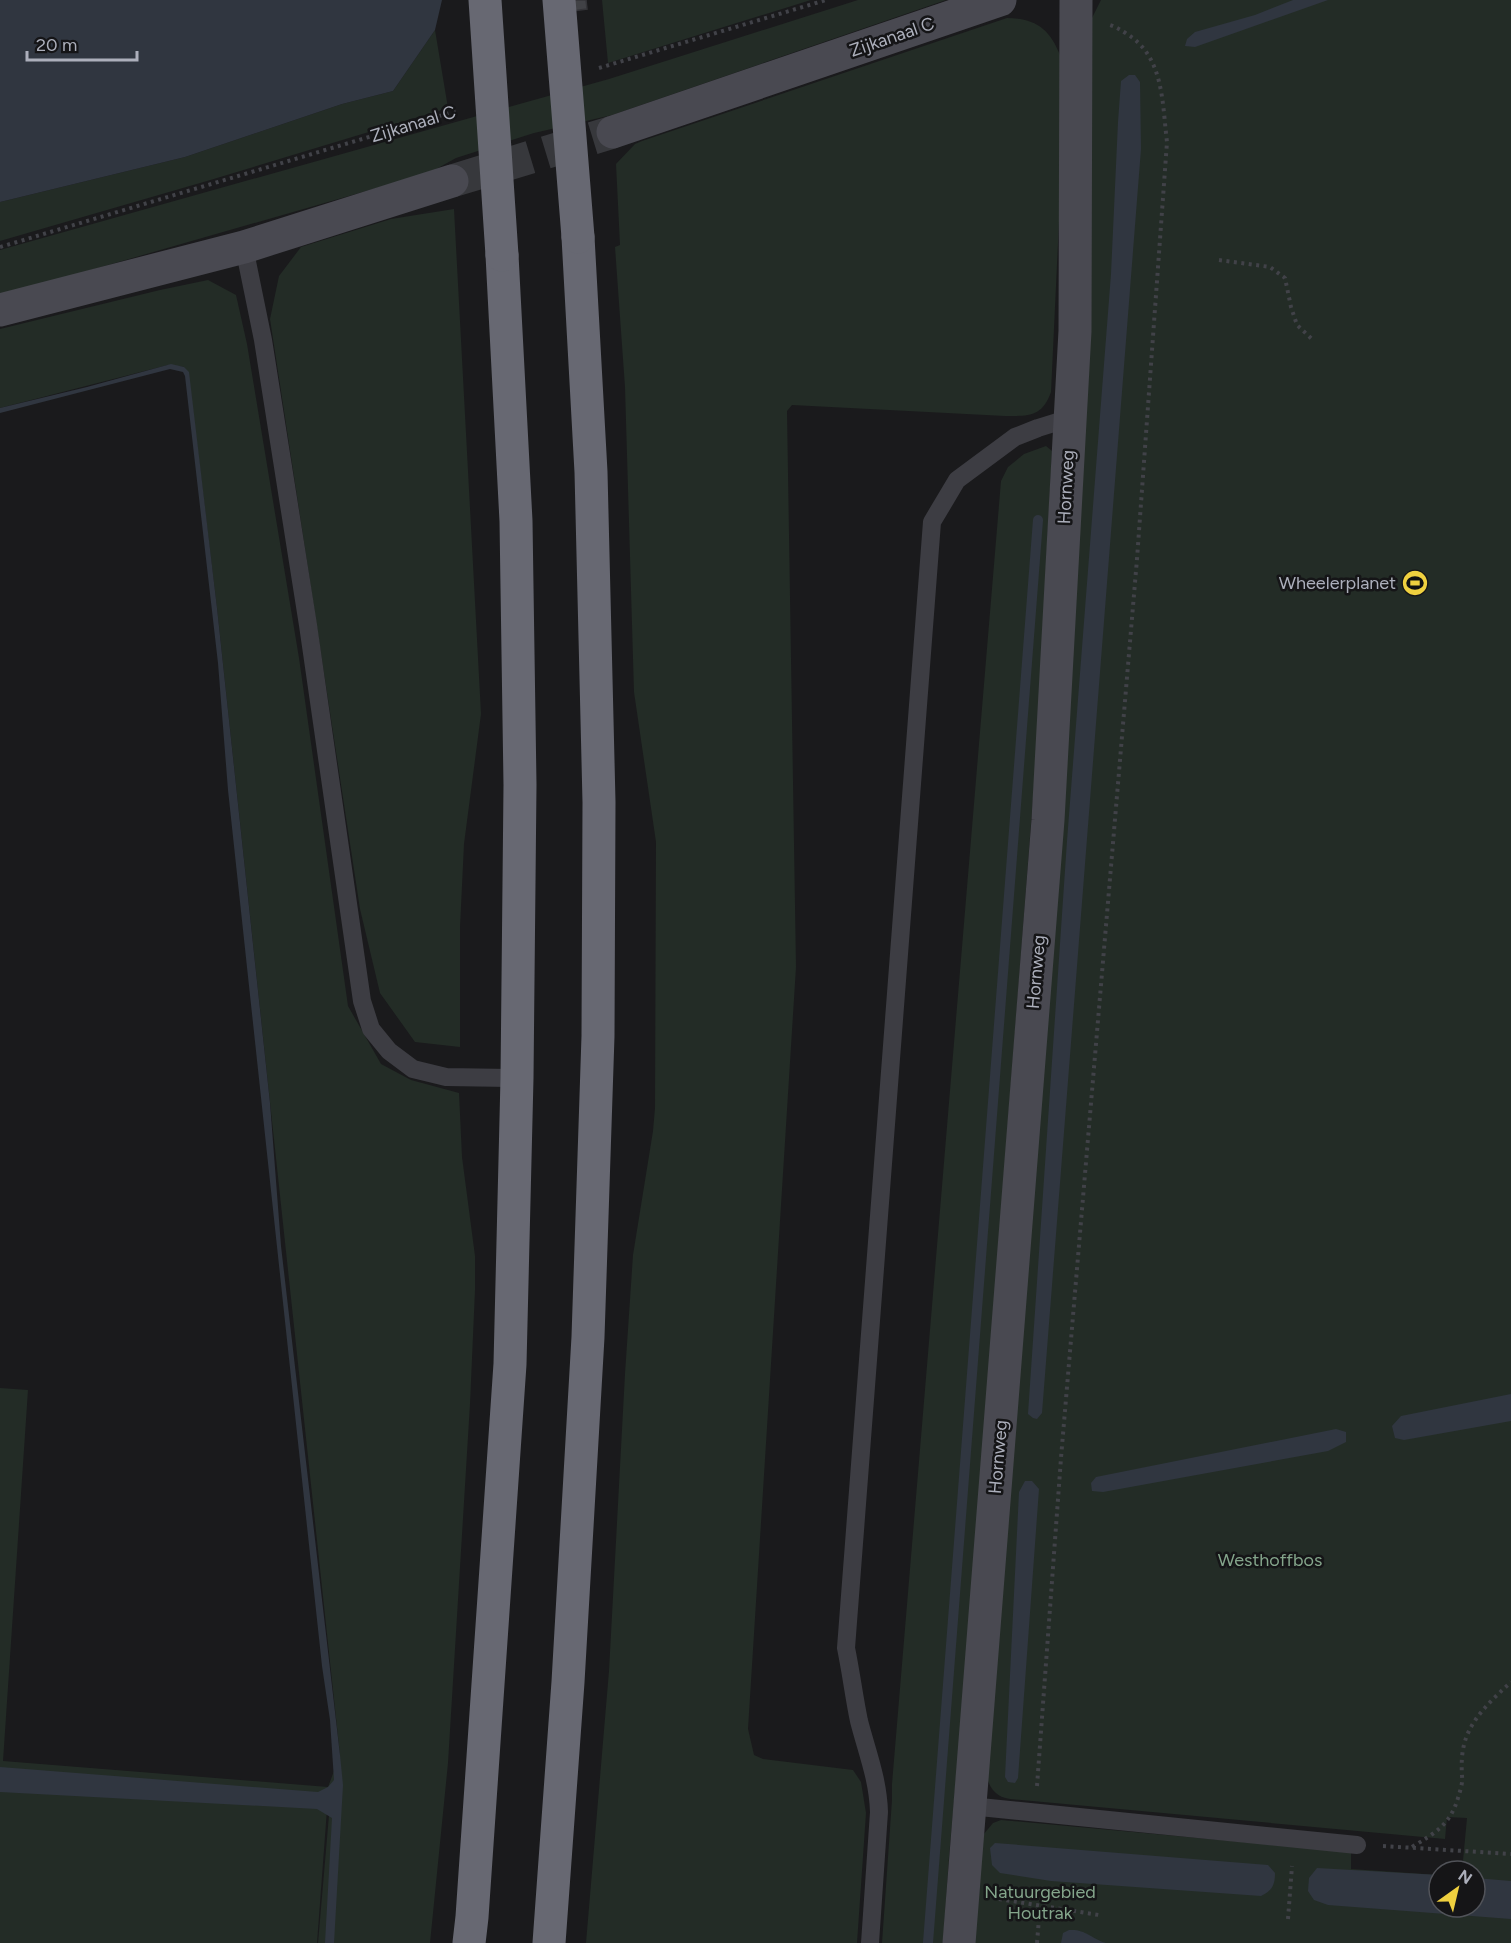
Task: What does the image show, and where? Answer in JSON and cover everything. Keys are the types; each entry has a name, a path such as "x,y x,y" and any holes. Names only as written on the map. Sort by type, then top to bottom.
{"highway":[{"path":"469,1943 510,1364 517,1078 520,784 516,533 502,255 485,0"},
{"path":"549,1943 568,1682 588,1349 598,1036 599,802 592,507 578,237 559,0"}],"street":[{"name":"Zijkanaal C","path":"613,132 1000,0"},
{"name":"Hornweg","path":"959,1943 1048,820 1074,331 1075,8"},
{"path":"0,310 244,247 452,182"}],"lane":[{"path":"244,247 263,340 308,625 362,1001 371,1029 389,1051 413,1069 446,1077 517,1078"},
{"path":"870,1943 879,1791 860,1722 846,1648 932,522 957,480 1015,437 1070,418"},
{"path":"970,1806 1356,1845"}],"path":[{"path":"596,69 826,0"},
{"path":"1035,1812 1061,1458 1136,571 1167,142 1157,74 1151,57 1138,41 1075,8"},
{"name":"Zijkanaal C","path":"0,247 459,110"},
{"path":"1219,260 1270,267 1286,278 1297,325 1313,340"},
{"path":"1511,1682 1477,1717 1469,1730 1463,1746 1461,1768 1463,1778 1460,1793 1446,1823 1438,1831 1412,1847 1511,1854"},
{"path":"1288,1919 1295,1838"},
{"path":"963,1897 1002,1900 1099,1915"},
{"path":"1037,1943 1040,1906"}],"green space":[{"path":"602,0 811,0 608,63"},
{"path":"858,0 946,0 612,115 534,133 456,158 429,173 0,296 0,250 609,79"},
{"name":"Westhoffbos","path":"1101,0 1511,0 1511,1943 971,1943 983,1835 993,1823 1001,1820 1351,1852 1351,1869 1427,1874 1427,1919 1487,1919 1487,1859 1463,1859 1467,1818 1447,1817 1445,1839 1010,1799 994,1792 986,1775 1090,22"},
{"path":"1007,18 1026,20 1040,27 1051,38 1060,55 1062,158 1051,392 1047,400 1039,411 1021,416 792,405 787,411 796,967 748,1729 754,1755 763,1759 853,1770 861,1782 866,1813 857,1943 586,1943 609,1671 633,1255 655,1108 656,842 634,692 625,387 615,247 620,245 616,164 635,144 642,141"},
{"path":"435,30 448,108 0,241 0,202 185,157 342,104 393,91"},
{"path":"454,209 481,714 464,844 460,927 460,1047 415,1042 380,993 360,909 270,319 279,276 301,247 391,219"},
{"path":"208,280 236,295 247,344 299,658 348,1006 381,1064 411,1080 459,1093 462,1157 475,1256 475,1290 448,1763 430,1943 318,1943 329,1815 328,1796 317,1943 0,1943 0,1388 28,1390 3,1761 328,1787 340,1755 217,608 190,386 184,367 168,365 0,408 0,329"},
{"path":"1046,446 1052,451 1036,759 943,1943 882,1943 892,1784 1001,481 1008,467 1024,454"}],"shaded area":[{"path":"0,0 442,0 435,30 393,91 342,104 185,157 0,202"},
{"path":"1293,0 1328,0 1195,47 1185,46 1187,39 1195,32 1255,15"},
{"path":"1129,75 1135,75 1140,82 1141,149 1042,1413 1037,1419 1028,1414 1067,841 1111,274 1121,81"},
{"path":"171,364 184,367 189,372 217,608 270,1103 281,1246 340,1755 343,1785 334,1943 325,1943 332,1818 317,1809 0,1792 0,1767 318,1792 328,1787 334,1780 330,1720 322,1666 228,790 218,663 185,376 183,372 170,369 0,413 0,408"},
{"path":"1511,1394 1511,1421 1404,1440 1395,1438 1392,1426 1401,1416"},
{"path":"1336,1429 1346,1432 1346,1442 1328,1451 1103,1492 1092,1491 1091,1483 1096,1477"},
{"path":"1025,1481 1032,1481 1039,1489 1018,1778 1015,1783 1008,1782 1005,1777 1019,1492"},
{"path":"995,1843 1268,1865 1275,1873 1275,1877 1270,1890 1261,1896 1051,1881 1000,1873 992,1865 990,1848"},
{"path":"1317,1868 1427,1874 1427,1913 1328,1905 1314,1900 1308,1891 1309,1878"},
{"path":"1487,1879 1511,1881 1511,1919 1487,1917"},
{"path":"1069,1930 1084,1932 1106,1943 1061,1943 1063,1933"}],"building":[{"path":"564,0 586,0 587,9 565,12"}],"waterway":[{"path":"928,1943 1038,520"}],"tunnel":[{"path":"452,181 613,132"}],"place":[{"name":"Wheelerplanet","path":"1415,583"}],"park label":[{"name":"Natuurgebied Houtrak","path":"1040,1902"}]}
